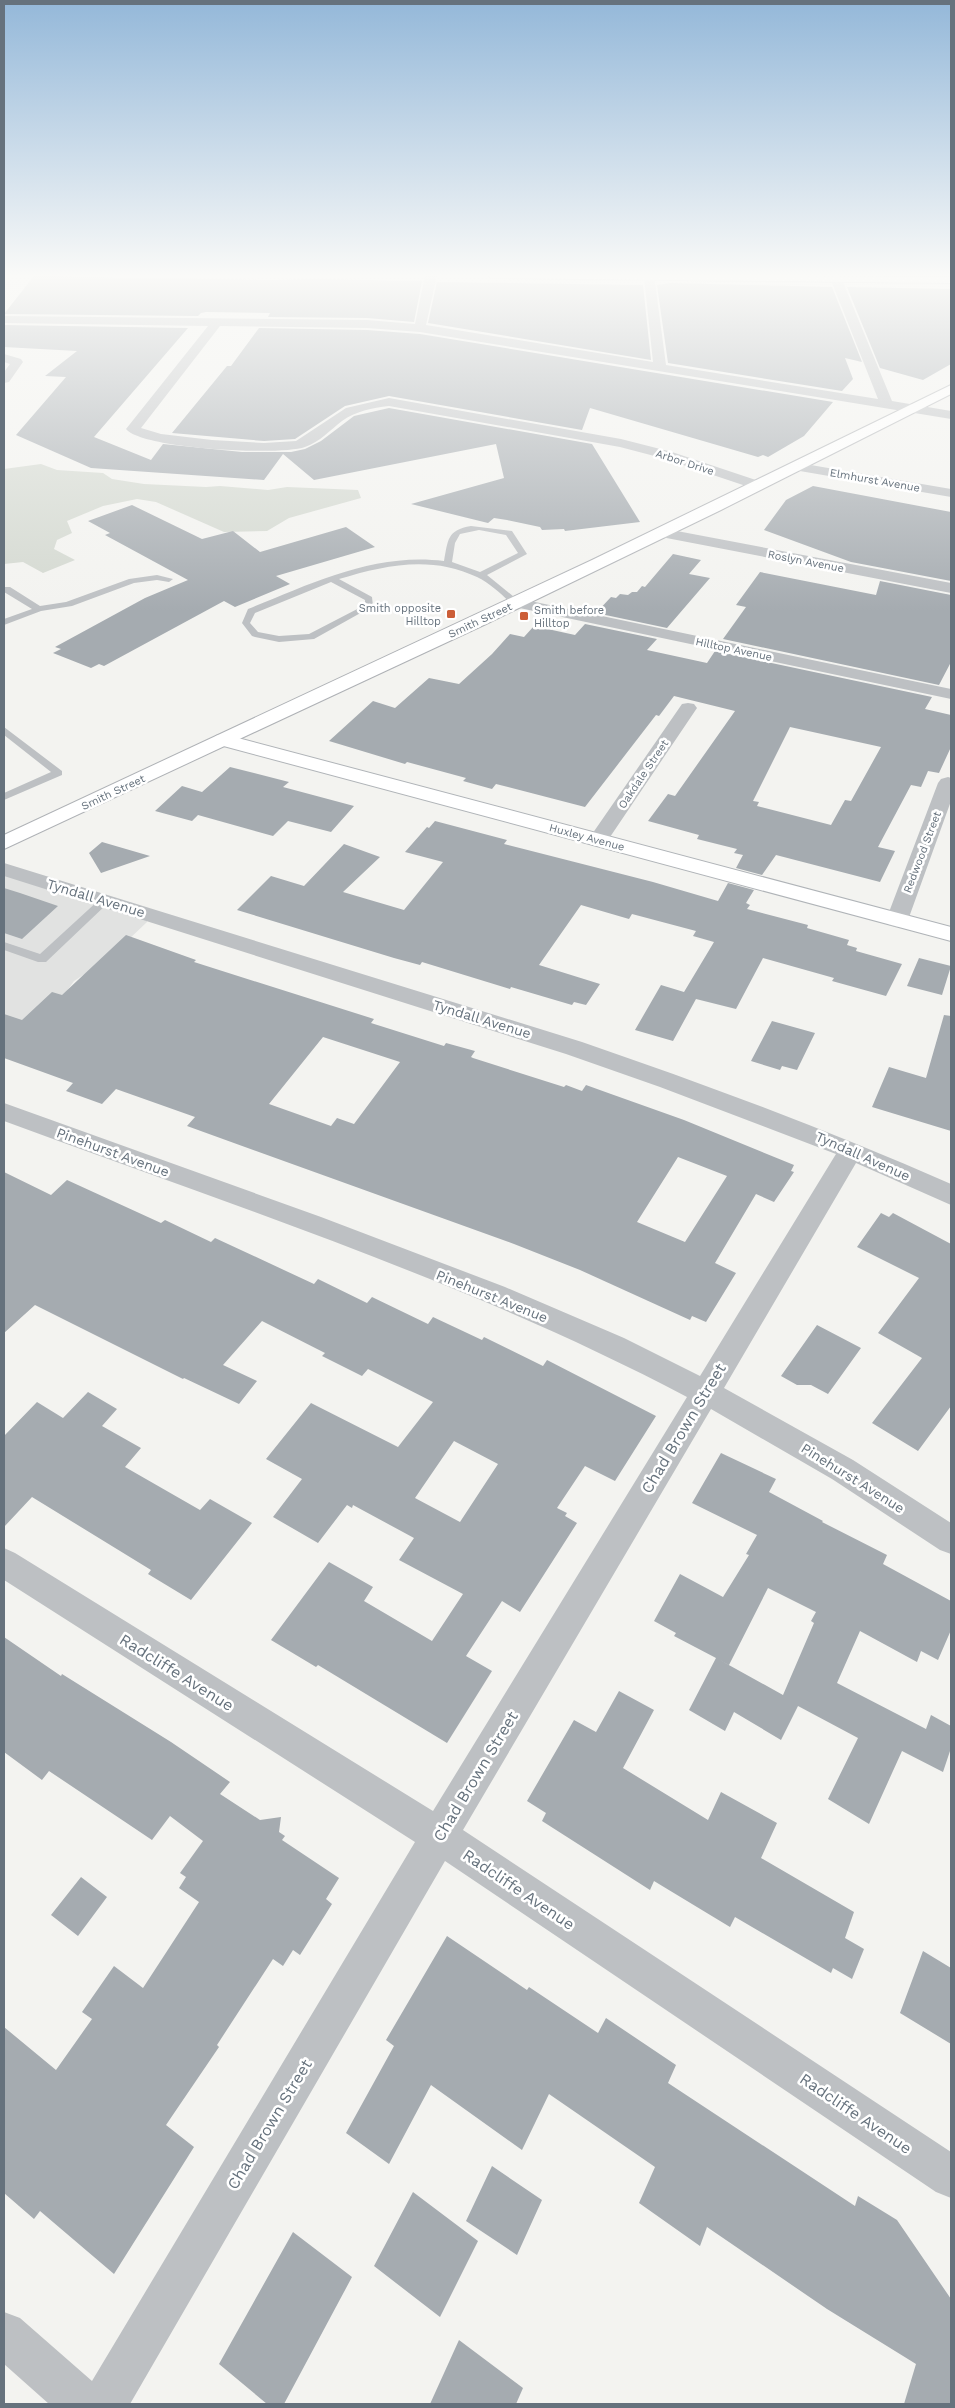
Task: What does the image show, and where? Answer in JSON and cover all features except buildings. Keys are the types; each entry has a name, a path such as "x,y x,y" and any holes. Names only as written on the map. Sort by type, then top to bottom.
{"main road":[{"name":"Smith Street","path":"4,843 516,603 760,486 951,389"},
{"name":"Huxley Avenue","path":"223,740 951,934"}],"street":[{"name":"Arbor Drive","path":"165,387 132,429 136,434 158,439 287,446 308,440 340,416 365,404 389,402 621,443 667,455 760,486"},
{"path":"779,387 951,415"},
{"path":"880,387 887,405"},
{"name":"Elmhurst Avenue","path":"798,467 951,493"},
{"name":"Roslyn Avenue","path":"661,533 951,588"},
{"name":"Hilltop Avenue","path":"516,603 951,694"},
{"name":"Oakdale Street","path":"598,840 688,708"},
{"name":"Redwood Street","path":"897,920 948,783"},
{"name":"Tyndall Avenue","path":"4,869 574,1048 719,1098 851,1150 951,1195"},
{"name":"Pinehurst Avenue","path":"4,1112 496,1296 626,1354 705,1392 828,1461 951,1540"},
{"name":"Chad Brown Street","path":"104,2404 439,1836 851,1150"},
{"name":"Radcliffe Avenue","path":"4,1563 439,1836 951,2177"},
{"path":"4,2334 83,2404"}],"lane":[{"path":"448,562 453,538 460,531 480,527 509,533 523,554 481,575"},
{"path":"334,580 369,599 369,606 311,637 279,639 255,634 246,623 251,611 334,580 383,563 419,559 448,562 481,575 516,603"},
{"path":"4,622 39,609 72,604 142,578 157,577 169,580"},
{"path":"4,590 7,589 39,609"},
{"path":"4,730 58,773 4,797"},
{"path":"4,946 42,959 104,901"}],"shaded area":[{"path":"41,464 57,470 103,473 112,479 144,484 220,486 268,490 287,487 358,490 361,498 289,518 267,531 224,532 156,502 137,499 103,506 67,521 72,533 57,540 54,549 75,560 43,573 23,562 4,564 4,469"},
{"path":"4,874 147,917 147,922 109,958 74,981 66,992 62,1014 4,1049"}],"place":[{"name":"Smith opposite Hilltop","path":"451,614"},
{"name":"Smith before Hilltop","path":"524,616"}]}
